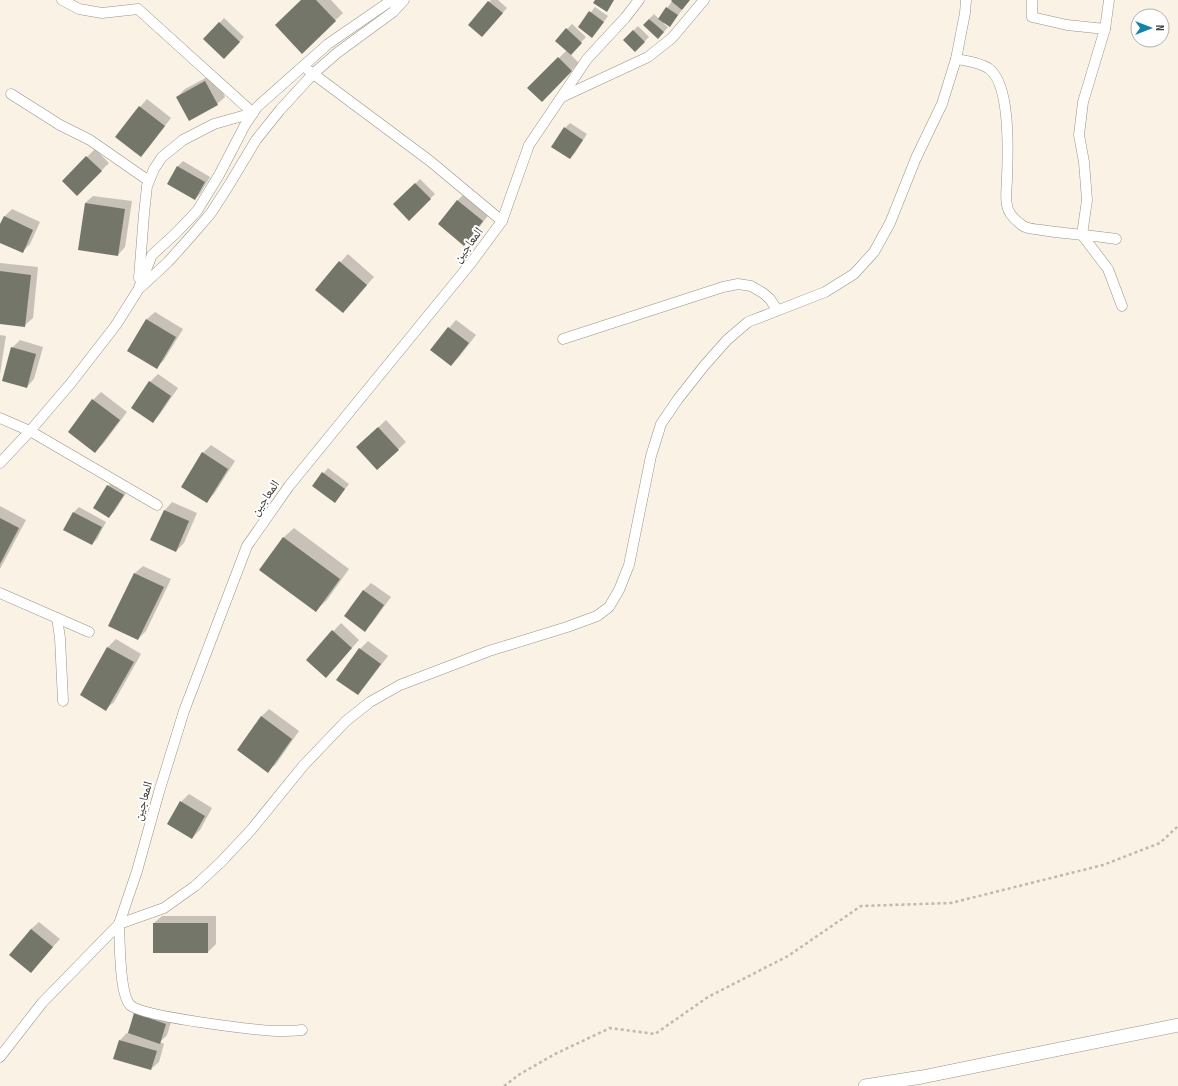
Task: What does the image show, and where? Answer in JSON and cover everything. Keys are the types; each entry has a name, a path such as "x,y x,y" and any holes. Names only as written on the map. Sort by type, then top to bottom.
{"street":[{"path":"62,0 79,9 102,13 138,9 253,113"},
{"path":"0,463 71,383 116,325 138,290 152,255 197,211 245,125 257,107 328,44 392,0"},
{"path":"138,290 168,262 194,234 211,213 256,140 280,110 313,74 337,53 393,12 404,0"},
{"name":"المعاجين","path":"0,1057 42,1003 119,924 137,871 184,711 247,546 289,486 471,263 502,221 529,145 587,59 625,18 639,0"},
{"path":"562,98 648,57 672,38 704,0"},
{"path":"302,1030 276,1031 236,1027 138,1010 130,1005 125,995 122,976 119,924 164,908 194,886 221,862 251,830 304,766 340,726 370,702 400,686 489,651 567,627 597,616 609,607 619,590 629,565 651,456 661,424 704,366 727,340 748,322 825,292 854,274 874,252 890,223 916,158 942,104 956,59 966,0"},
{"path":"1032,0 1032,17 1067,25 1104,29"},
{"path":"1109,0 1104,29 1083,102 1079,135 1084,162 1087,200 1082,235 1108,269 1122,306"},
{"path":"956,59 978,63 989,68 997,77 1003,93 1007,118 1007,206 1012,216 1025,227 1066,234 1116,239"},
{"path":"303,66 430,161 502,221"},
{"path":"11,94 60,125 90,140 149,181"},
{"path":"138,290 147,186 154,169 162,157 183,140 214,124 253,113"},
{"path":"563,339 723,287 738,284 751,286 763,293 770,299 778,310"},
{"path":"0,418 30,430 157,505"},
{"path":"0,593 89,632"},
{"path":"57,618 60,638 63,701"},
{"path":"865,1086 922,1077 1178,1024"}],"path":[{"path":"504,1086 520,1074 555,1054 610,1028 655,1034 708,997 788,956 861,906 951,903 1103,865 1160,843 1178,826"}],"building":[{"path":"301,0 316,0 336,21 302,54 275,25"},
{"path":"595,0 614,0 607,12 593,3"},
{"path":"690,0 682,10 671,1"},
{"path":"488,1 503,13 482,37 468,25"},
{"path":"666,7 678,15 670,27 658,19"},
{"path":"589,11 604,22 592,38 578,27"},
{"path":"649,19 664,32 658,39 643,25"},
{"path":"219,22 240,42 224,59 203,39"},
{"path":"566,28 582,43 571,55 555,41"},
{"path":"633,30 645,42 635,52 623,40"},
{"path":"558,57 572,71 542,102 527,88"},
{"path":"205,81 218,105 189,121 176,97"},
{"path":"139,106 165,126 141,157 115,137"},
{"path":"564,127 583,140 570,159 551,147"},
{"path":"86,156 102,171 77,196 62,181"},
{"path":"177,166 205,182 195,200 167,184"},
{"path":"415,183 431,199 409,221 393,204"},
{"path":"457,200 483,221 464,246 438,224"},
{"path":"85,203 125,209 118,256 78,250"},
{"path":"4,216 33,230 23,253 0,243 0,224"},
{"path":"339,261 367,285 343,313 315,290"},
{"path":"0,271 31,275 25,327 0,324"},
{"path":"146,319 176,337 157,369 127,351"},
{"path":"448,327 469,343 451,366 430,350"},
{"path":"11,347 36,354 27,388 2,381"},
{"path":"149,381 171,396 153,423 131,408"},
{"path":"92,399 120,420 95,453 68,432"},
{"path":"378,427 399,450 377,470 356,447"},
{"path":"202,452 228,469 207,503 181,487"},
{"path":"322,472 345,489 335,503 312,486"},
{"path":"107,485 124,495 109,518 93,508"},
{"path":"164,510 189,521 176,552 150,540"},
{"path":"73,512 102,527 92,545 63,530"},
{"path":"0,518 19,528 0,564"},
{"path":"283,537 340,579 316,612 259,570"},
{"path":"134,573 164,587 138,640 108,626"},
{"path":"363,590 384,605 365,632 344,616"},
{"path":"332,630 352,648 326,678 306,660"},
{"path":"107,647 134,662 106,711 80,695"},
{"path":"359,648 381,664 358,695 336,680"},
{"path":"261,716 292,739 268,773 237,750"},
{"path":"180,801 205,816 192,839 167,824"},
{"path":"153,923 208,923 208,953 153,953"},
{"path":"31,929 53,947 31,973 9,955"},
{"path":"134,1013 166,1024 160,1044 128,1033"},
{"path":"119,1040 157,1051 151,1070 113,1059"}]}
